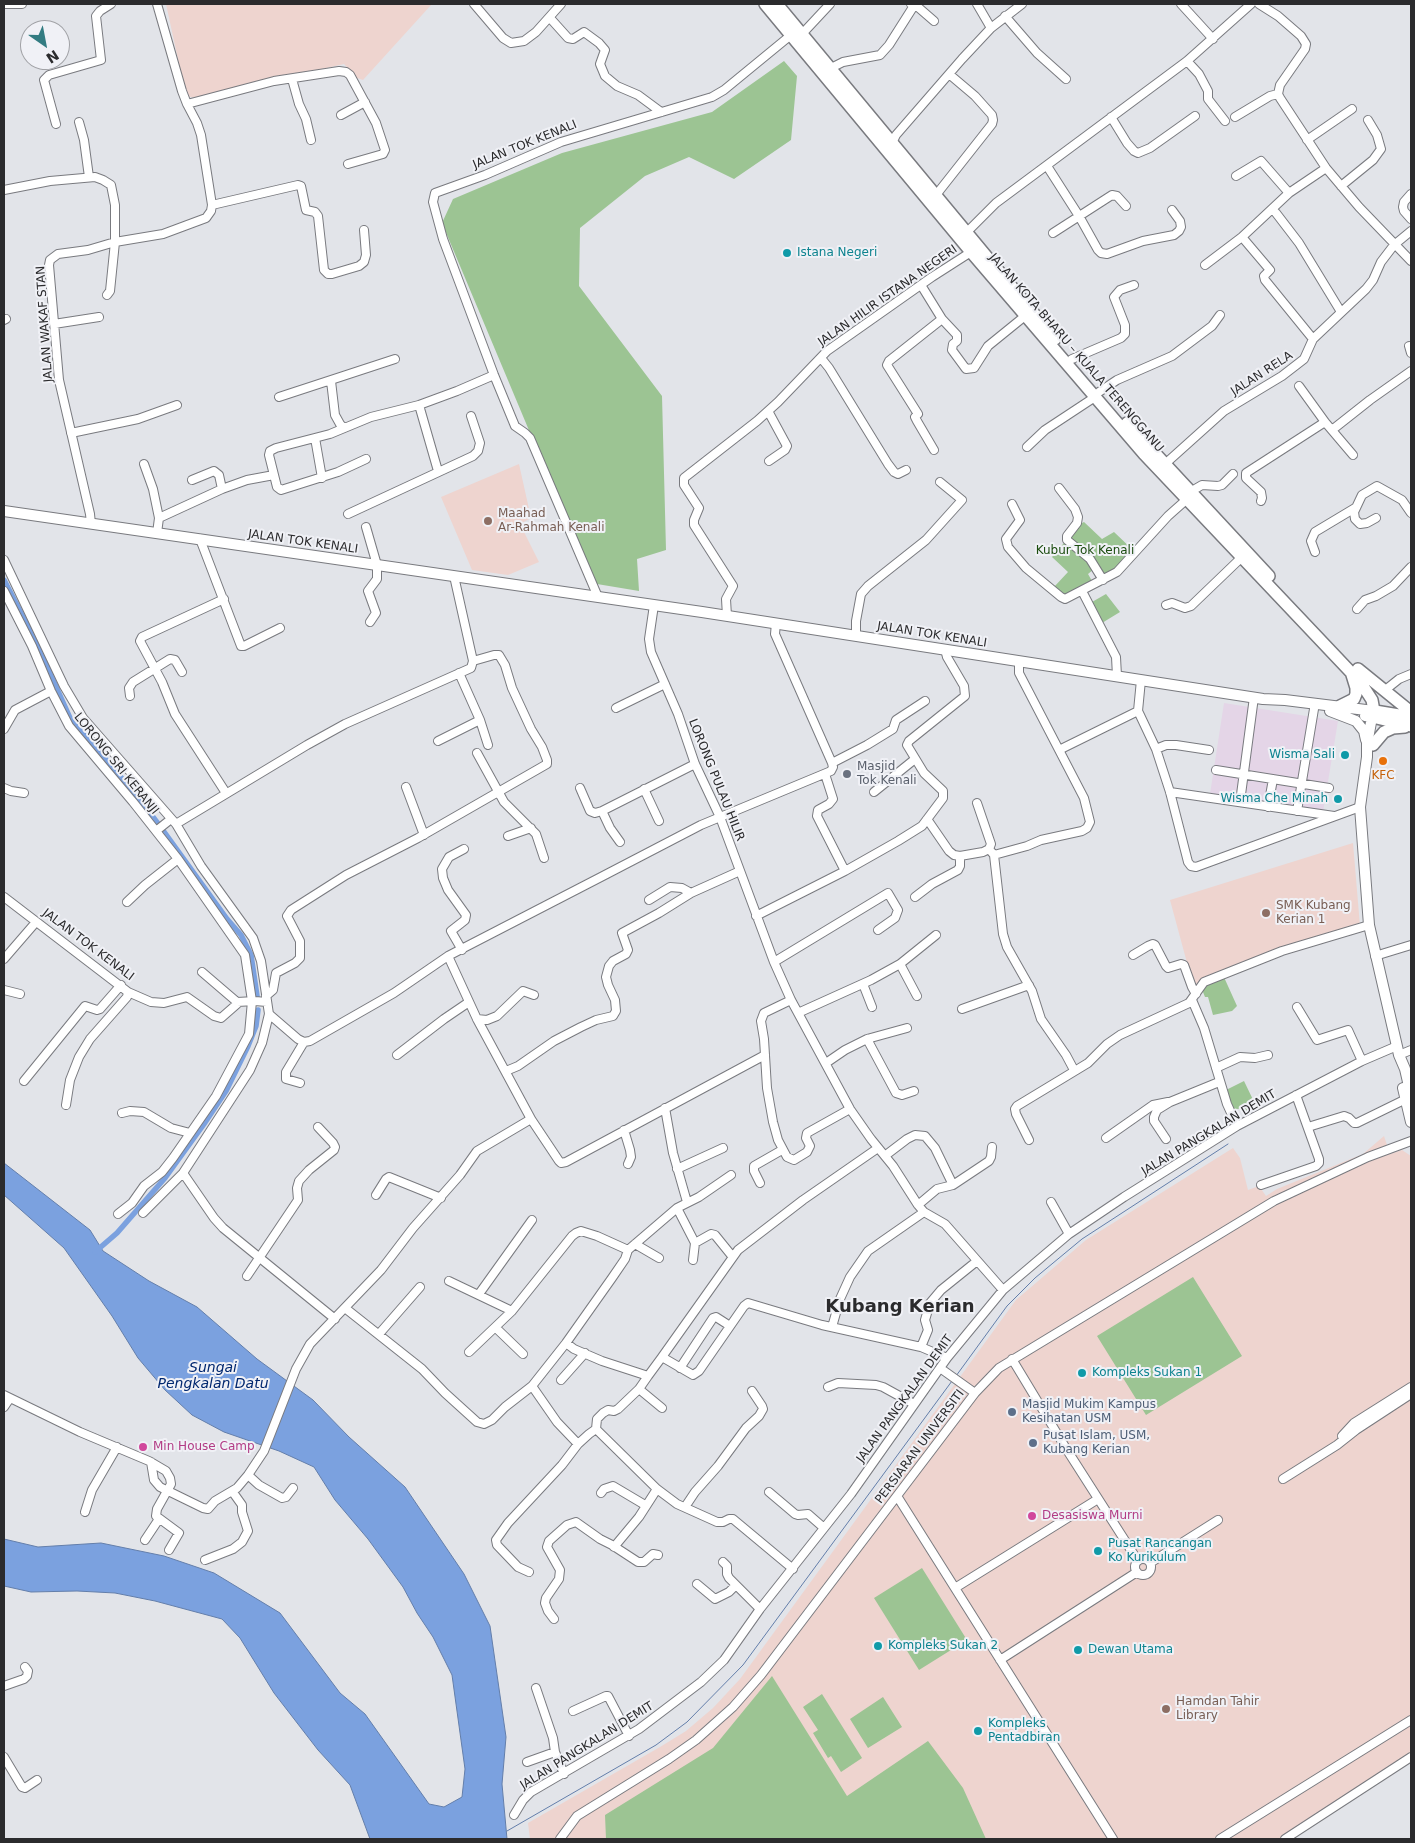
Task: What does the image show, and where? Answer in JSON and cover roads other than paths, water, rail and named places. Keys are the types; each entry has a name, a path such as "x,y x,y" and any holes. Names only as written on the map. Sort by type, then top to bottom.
{"highway":[{"name":"JALAN KOTA BHARU – KUALA TERENGGANU","path":"770,5 831,68 971,252 1025,316 1097,394 1241,558 1354,671"},
{"name":"JALAN KOTA BHARU – KUALA TERENGGANU","path":"797,34 875,128 892,143 936,195 1072,359 1097,394 1165,464 1188,496 1354,671 1369,694 1376,714"},
{"path":"1354,671 1411,712"},
{"path":"1335,709 1354,699 1356,694 1354,671"},
{"path":"1376,714 1411,717"},
{"path":"1376,714 1411,726"},
{"path":"1370,744 1388,730 1411,726"}],"main road":[{"name":"JALAN TOK KENALI","path":"4,511 776,623 1335,709"},
{"name":"JALAN TOK KENALI","path":"1259,698 1314,709 1335,709"},
{"path":"1335,709 1376,714 1367,757 1360,807 1369,925 1398,1050 1405,1069 1411,1122"},
{"path":"1335,709 1356,721 1364,730 1370,744"}],"street":[{"path":"4,4 22,4"},
{"path":"56,124 44,80 49,75 101,60 96,16 111,4"},
{"path":"157,4 187,104 201,135 212,205 298,185 301,186 306,210 315,212 318,216 324,270 328,274 359,266 364,262 366,255 364,230"},
{"path":"474,4 503,38 511,43 524,41 550,18 561,4"},
{"name":"JALAN TOK KENALI","path":"598,597 530,438 515,426 494,375 442,239 433,202 436,193 485,175 560,142 712,97 724,90 797,34 830,4"},
{"path":"831,68 843,62 880,55 888,46 913,4 934,20"},
{"path":"977,4 991,28"},
{"path":"892,143 949,74 991,28 1022,4"},
{"path":"1181,4 1212,39"},
{"path":"966,233 996,203 1187,61 1251,4"},
{"path":"1259,4 1301,36 1306,44 1305,49 1280,85 1278,94 1326,168 1394,245 1411,261"},
{"path":"1005,16 1037,53 1066,79"},
{"path":"550,18 568,38 573,39 584,32 599,42 605,50 600,64 600,69 605,76 617,86 638,95 661,112"},
{"path":"1187,61 1199,74 1208,90 1208,99 1225,121"},
{"path":"187,104 274,81 339,71 346,72 350,75 376,123 384,152 373,158 348,164"},
{"path":"936,195 992,124 993,120 992,115 975,96 949,74"},
{"path":"292,79 311,140"},
{"path":"1234,117 1270,96 1278,94"},
{"path":"341,115 365,102"},
{"path":"1307,140 1352,109"},
{"path":"1111,117 1127,143 1138,153 1144,152 1195,116"},
{"path":"1341,186 1373,160 1381,149 1377,135 1368,120"},
{"path":"79,122 84,140 89,177"},
{"path":"1236,176 1261,161 1289,193"},
{"path":"1047,166 1101,253 1107,254 1143,241 1174,235 1181,227 1180,221 1172,210"},
{"path":"1205,265 1242,237 1289,193 1326,168"},
{"path":"4,190 50,181 89,177 95,177 111,185 115,205 115,242 110,290 107,295"},
{"path":"1053,233 1114,194 1126,206"},
{"path":"1411,194 1403,206 1404,211 1411,219"},
{"name":"JALAN WAKAF STAN","path":"91,524 91,517 59,380 50,260 58,254 163,234 206,218 211,211 212,205"},
{"path":"1272,210 1276,212 1299,243 1341,312"},
{"name":"JALAN RELA","path":"1165,464 1224,411 1299,364 1307,355 1313,339 1366,289 1381,262 1394,245 1411,231"},
{"path":"1242,237 1270,270 1264,276 1265,280 1313,339"},
{"name":"JALAN HILIR ISTANA NEGERI","path":"727,616 726,599 733,586 694,525 699,508 684,485 684,478 768,411 827,351 971,252"},
{"path":"921,285 942,319 954,330 958,338 952,350 963,367 970,370 974,368 988,346 1025,316"},
{"path":"1072,359 1121,338 1125,334 1125,324 1114,297 1120,290 1134,285"},
{"path":"1027,447 1045,430 1117,380 1172,356 1212,326 1220,315"},
{"path":"54,324 99,317"},
{"path":"934,450 917,422 915,417 918,414 888,365 889,361 942,319"},
{"path":"821,358 894,472 898,474 906,470"},
{"path":"279,398 395,359"},
{"path":"1332,430 1411,371"},
{"path":"366,459 322,478 281,490 277,487 269,455 270,451 276,448 315,438 371,417 419,405 494,375"},
{"path":"331,381 335,415 344,428"},
{"path":"1299,386 1325,422 1353,455"},
{"path":"71,434 138,419 177,405"},
{"path":"419,405 438,472"},
{"path":"768,411 788,446 769,461"},
{"path":"348,514 473,456 478,452 480,442 471,416"},
{"path":"1260,501 1262,495 1246,478 1246,472 1325,422"},
{"path":"315,438 322,478"},
{"path":"144,464 153,489 159,518 157,533"},
{"path":"192,480 214,471 219,474 222,489"},
{"path":"1012,504 1020,520 1006,539 1008,547 1026,568 1065,599 1082,592 1121,568 1168,516 1202,485 1218,486 1233,474"},
{"path":"159,518 222,489 247,480 274,475"},
{"path":"856,636 856,621 861,594 868,586 926,540 962,500 940,482"},
{"path":"1376,518 1367,524 1360,524 1354,516 1355,508 1362,495 1377,486 1402,500 1411,512"},
{"path":"1059,488 1075,509 1078,517 1077,523 1067,536 1067,540 1090,559 1103,580"},
{"path":"1315,552 1311,541 1315,532 1355,508"},
{"path":"366,527 377,565 377,579 368,591 376,613 370,622"},
{"path":"200,539 241,646 280,628"},
{"path":"1166,605 1172,603 1185,608 1192,606 1241,558"},
{"path":"4,560 64,686 83,718 173,822 201,866 253,938 261,961 270,1014 262,1043 250,1070 183,1173 143,1213"},
{"path":"1357,609 1364,600 1376,596 1393,586 1411,567"},
{"path":"156,831 345,724 471,668 473,661 454,576"},
{"name":"LORONG SRI KERANJI","path":"4,591 32,646 68,726 133,802 178,859 245,955 252,1001 249,1034 216,1096 162,1172 144,1186 132,1203 118,1214"},
{"path":"1082,592 1116,657 1117,676"},
{"path":"224,599 142,637 140,641 175,714 226,793"},
{"name":"LORONG PULAU HILIR","path":"654,605 650,642 651,652 678,714 695,764 720,817 774,962 798,1014 850,1109 878,1148 886,1155 918,1205 924,1212 945,1224 1003,1290"},
{"path":"300,1083 286,1079 286,1072 304,1042 316,1038 362,1012 448,956 695,829 825,774 833,768 776,634 776,623"},
{"path":"756,916 845,871 922,826 943,798 944,794 924,772 907,746 908,742 963,699 966,693 947,657 945,649"},
{"path":"202,972 237,1002 267,999 273,990 276,973 300,958 300,941 287,913 312,895 346,875 424,835 547,764 542,747 512,688 505,666 499,656 494,655 473,661"},
{"path":"130,696 130,685 154,668 172,659 175,660 182,672"},
{"path":"927,819 949,851 960,856 1019,849 1041,840 1082,831 1089,825 1090,818 1084,798 1019,673 1019,661"},
{"path":"459,673 480,720 488,745"},
{"path":"1384,691 1399,679 1411,674"},
{"path":"1141,680 1138,711 1156,749 1170,792 1188,862 1194,867 1360,807"},
{"path":"616,708 665,684"},
{"path":"4,729 16,710 51,691"},
{"path":"1240,802 1259,698"},
{"path":"832,763 893,729 896,720 925,701"},
{"path":"1297,811 1314,709"},
{"path":"1059,750 1138,711"},
{"path":"438,741 480,720"},
{"path":"1156,749 1166,745 1176,745 1208,750"},
{"path":"477,753 508,807 531,828 539,841 544,858"},
{"path":"874,792 915,758"},
{"path":"580,788 590,812 595,813 695,764"},
{"path":"1216,770 1329,788"},
{"path":"825,774 833,799 829,804 818,810 816,816 845,871"},
{"path":"1268,806 1273,779"},
{"path":"406,787 424,835"},
{"path":"4,788 24,793"},
{"path":"644,789 658,821"},
{"path":"1170,792 1336,816"},
{"path":"977,803 990,841 1002,934 1013,959 1029,985 1041,1019 1074,1070"},
{"path":"602,811 610,828 620,842"},
{"path":"1310,813 1310,826"},
{"path":"508,836 531,828"},
{"path":"462,950 451,931 465,920 466,915 448,890 442,878 442,869 448,857 464,849"},
{"path":"915,897 932,884 958,870 960,856"},
{"path":"127,902 178,859"},
{"path":"506,1071 518,1066 554,1041 581,1027 596,1020 613,1016 616,1011 616,1000 606,977 609,966 626,954 628,950 622,932 664,910 691,893 740,871"},
{"path":"649,900 670,887 682,888 691,893"},
{"path":"774,962 888,893 898,908 897,913 895,918 878,930"},
{"name":"JALAN TOK KENALI","path":"4,897 128,992 160,1004 187,997 214,1016 221,1018 237,1002"},
{"path":"4,959 36,922"},
{"path":"1028,1140 1015,1109 1074,1070 1088,1063 1107,1044 1120,1035 1186,1005 1204,982 1282,951 1369,925"},
{"path":"798,1014 900,964 936,935"},
{"path":"1133,955 1152,944 1156,945 1168,968 1181,964 1184,965 1219,1082 1237,1126"},
{"path":"1375,956 1411,945"},
{"path":"448,956 477,1019 531,1119 561,1163 574,1158 765,1055"},
{"path":"900,964 917,996"},
{"path":"24,1081 85,1006 97,1010 100,1009 120,984"},
{"path":"862,984 872,1006"},
{"path":"962,1009 1029,985"},
{"path":"4,990 20,994"},
{"path":"477,1019 487,1020 496,1016 523,991 534,995"},
{"path":"66,1106 70,1080 79,1057 90,1039 127,997 128,992"},
{"path":"791,1000 773,1007 762,1016 760,1021 767,1088 773,1122 782,1150 789,1159 796,1159 809,1150 807,1133 850,1109"},
{"path":"397,1056 444,1018 469,1002"},
{"path":"1297,1007 1317,1040 1345,1030 1349,1031 1362,1061"},
{"path":"270,1014 291,1034 304,1042"},
{"path":"826,1063 845,1050 867,1039 907,1028"},
{"path":"867,1039 896,1093 902,1095 914,1091"},
{"name":"JALAN PANGKALAN DEMIT","path":"514,1815 523,1800 532,1792 629,1736 701,1682 724,1660 760,1608 851,1494 946,1358 1003,1290 1069,1234 1237,1126 1362,1061 1398,1050 1411,1050"},
{"path":"1216,1068 1240,1057 1255,1058 1268,1055"},
{"path":"1166,1139 1154,1121 1157,1110 1170,1102 1219,1082"},
{"path":"1260,1185 1318,1165 1319,1159 1296,1095"},
{"path":"1308,1127 1344,1116 1357,1123 1409,1097"},
{"path":"1106,1138 1153,1105 1170,1102"},
{"path":"665,1108 677,1169 687,1202"},
{"path":"122,1113 130,1111 144,1112 171,1128 190,1133"},
{"path":"151,1462 154,1480 160,1487 206,1509 232,1491 248,1475 264,1451 296,1369 310,1344 381,1270 477,1151 531,1119"},
{"path":"247,1276 298,1200 297,1188 299,1181 309,1170 334,1150 333,1143 318,1127"},
{"path":"624,1130 631,1157 628,1164"},
{"path":"886,1155 915,1135 926,1136 935,1148 953,1184"},
{"name":"PERSIARAN UNIVERSITI","path":"1371,1156 1378,1150 1411,1137"},
{"name":"PERSIARAN UNIVERSITI","path":"560,1839 577,1816 669,1759 696,1740 733,1707 761,1675 975,1393 991,1375 1012,1359 1274,1201 1371,1156 1411,1141"},
{"path":"918,1205 937,1190 953,1184 989,1161 992,1147"},
{"path":"677,1169 723,1148"},
{"path":"596,1430 597,1419 603,1413 608,1410 614,1411 618,1409 639,1389 732,1256 745,1243 878,1148"},
{"path":"760,1183 754,1171 754,1166 782,1150"},
{"path":"183,1173 223,1228 335,1319"},
{"path":"345,1308 422,1369 477,1422 484,1424 492,1420 505,1406 532,1386 566,1343 612,1278 625,1259 628,1250 677,1208 699,1197 731,1175"},
{"path":"376,1195 389,1177 441,1198"},
{"path":"1051,1202 1069,1234"},
{"path":"677,1208 695,1243 694,1260"},
{"path":"832,1327 840,1299 850,1277 868,1251 924,1212"},
{"path":"479,1294 532,1220"},
{"path":"469,1352 512,1311 576,1233 581,1231 597,1236 628,1250"},
{"path":"695,1243 713,1234 732,1256"},
{"path":"635,1244 659,1258"},
{"path":"921,1346 928,1330 925,1320 930,1303 941,1290 977,1261"},
{"path":"449,1281 512,1311"},
{"path":"379,1334 420,1287"},
{"path":"662,1357 693,1375 695,1374 748,1303 822,1325 921,1346 946,1358"},
{"path":"680,1368 713,1318 730,1326"},
{"path":"496,1328 523,1354"},
{"path":"566,1343 619,1367 648,1376"},
{"path":"561,1380 585,1353"},
{"path":"1012,1359 1098,1500 1138,1561"},
{"path":"940,1368 975,1393"},
{"path":"828,1387 848,1382 876,1385 914,1404"},
{"path":"532,1386 557,1422 578,1444"},
{"path":"1333,1448 1354,1423 1411,1387"},
{"path":"639,1389 662,1408"},
{"path":"685,1507 694,1492 718,1466 727,1451 763,1409 752,1391"},
{"path":"1283,1479 1333,1448 1356,1430 1411,1394"},
{"path":"4,1407 7,1397 80,1432 151,1462 162,1469 169,1476 171,1484 156,1512 156,1516 179,1533 169,1550"},
{"path":"529,1572 518,1568 497,1545 496,1540 508,1523 562,1465 578,1444 596,1430"},
{"path":"596,1430 677,1504 717,1522 733,1519 792,1569"},
{"path":"85,1512 92,1490 117,1447"},
{"path":"248,1475 259,1485 282,1498 293,1488"},
{"path":"601,1493 613,1486 645,1506"},
{"path":"614,1547 639,1517 658,1488"},
{"path":"205,1560 233,1549 242,1542 248,1531 242,1506 232,1491"},
{"path":"769,1492 795,1514 808,1514 824,1528"},
{"path":"897,1496 1112,1839"},
{"path":"955,1588 1098,1500"},
{"path":"145,1540 158,1519"},
{"path":"1150,1563 1218,1520"},
{"path":"554,1619 548,1612 545,1603 546,1598 559,1580 560,1570 547,1547 549,1541 568,1525 576,1522 600,1540 642,1563 652,1554 658,1555"},
{"path":"1138,1561 1146,1560 1150,1563"},
{"path":"1137,1572 1135,1565 1138,1561"},
{"path":"723,1562 727,1566 728,1576 736,1586 760,1608"},
{"path":"1137,1572 1146,1574 1150,1570 1150,1563"},
{"path":"1000,1660 1137,1572"},
{"path":"698,1584 715,1599 736,1586"},
{"path":"4,1686 28,1676 28,1671 25,1667"},
{"path":"536,1688 553,1738 555,1752 564,1774"},
{"path":"573,1711 608,1696 629,1736"},
{"path":"1220,1839 1411,1720"},
{"path":"527,1762 555,1752"},
{"path":"4,1757 22,1787 25,1788 37,1780"},
{"path":"1285,1839 1411,1757"}],"water":[{"name":"Sungai Pengkalan Datu","path":"4,1163 90,1230 103,1251 149,1281 197,1307 257,1359 313,1400 349,1437 405,1487 464,1574 490,1626 506,1737 502,1784 507,1839 370,1839 350,1785 318,1750 274,1693 240,1638 222,1619 155,1601 115,1593 77,1591 31,1592 4,1586 4,1539 38,1547 101,1543 164,1556 214,1573 280,1613 340,1693 365,1714 429,1804 444,1807 462,1797 465,1769 452,1675 433,1637 403,1587 368,1539 335,1500 314,1467 279,1451 224,1432 192,1415 165,1390 138,1358 112,1316 64,1248 4,1195"}],"waterway":[{"path":"4,580 37,644 70,718 137,796 159,825"},
{"path":"162,829 227,919 241,935 251,955 257,996"},
{"path":"95,1252 117,1233 165,1178 204,1124 226,1091 248,1046 256,1026 258,1010"},
{"path":"956,1376 1007,1306 1035,1278 1082,1239 1228,1144"},
{"path":"507,1831 656,1745 687,1722 743,1665 952,1381"}],"place":[{"name":"Istana Negeri","path":"787,253"},
{"name":"Maahad Ar-Rahmah Kenali","path":"488,521"},
{"name":"Wisma Sali","path":"1345,755"},
{"name":"KFC","path":"1383,761"},
{"name":"Masjid Tok Kenali","path":"847,774"},
{"name":"Wisma Che Minah","path":"1338,799"},
{"name":"SMK Kubang Kerian 1","path":"1266,913"},
{"name":"Kompleks Sukan 1","path":"1082,1373"},
{"name":"Masjid Mukim Kampus Kesihatan USM","path":"1012,1412"},
{"name":"Pusat Islam, USM, Kubang Kerian","path":"1033,1443"},
{"name":"Min House Camp","path":"143,1447"},
{"name":"Desasiswa Murni","path":"1032,1516"},
{"name":"Pusat Rancangan Ko Kurikulum","path":"1098,1551"},
{"name":"Kompleks Sukan 2","path":"878,1646"},
{"name":"Dewan Utama","path":"1078,1650"},
{"name":"Hamdan Tahir Library","path":"1166,1709"},
{"name":"Kompleks Pentadbiran","path":"978,1731"}],"district":[{"name":"Kubang Kerian","path":"900,1307"}],"park label":[{"name":"Kubur Tok Kenali","path":"1085,551"}]}
